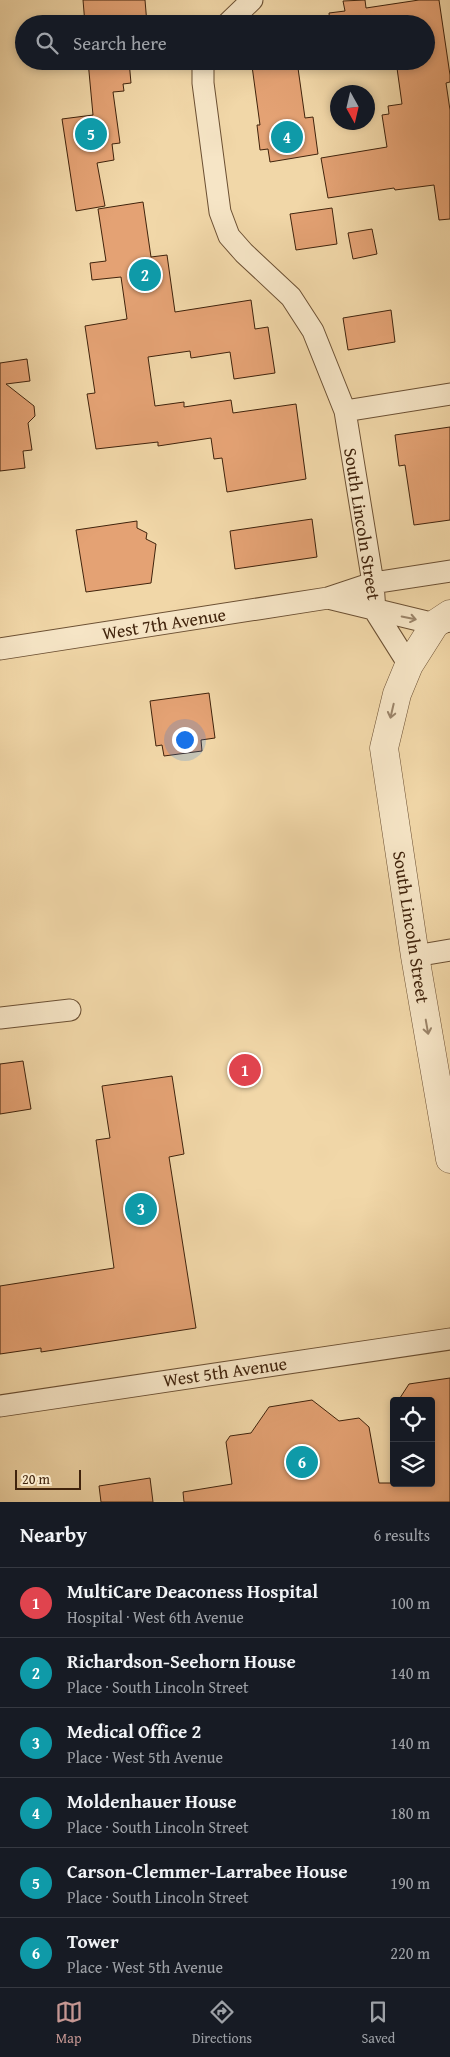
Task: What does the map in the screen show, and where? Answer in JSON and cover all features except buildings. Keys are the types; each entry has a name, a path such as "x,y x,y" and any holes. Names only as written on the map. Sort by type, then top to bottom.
{"street":[{"path":"236,15 252,0"},
{"name":"South Lincoln Street","path":"203,70 203,83 220,212 228,236 244,254 291,297 313,331 345,411 374,583 375,611 409,665 396,694 384,748 415,956 450,1159"},
{"path":"345,411 450,394"},
{"name":"West 7th Avenue","path":"0,649 328,598 374,583 450,571"},
{"name":"West 7th Avenue","path":"328,598 375,611 445,620"},
{"name":"West 7th Avenue","path":"409,665 445,620"},
{"path":"415,956 450,950"},
{"path":"0,1018 70,1010"},
{"name":"West 5th Avenue","path":"0,1406 450,1339"}],"place":[{"name":"Carson-Clemmer-Larrabee House","path":"91,134"},
{"name":"Moldenhauer House","path":"287,137"},
{"name":"Richardson-Seehorn House","path":"145,275"},
{"name":"MultiCare Deaconess Hospital","path":"245,1070"},
{"name":"Medical Office 2","path":"141,1209"},
{"name":"Tower","path":"302,1462"}]}
